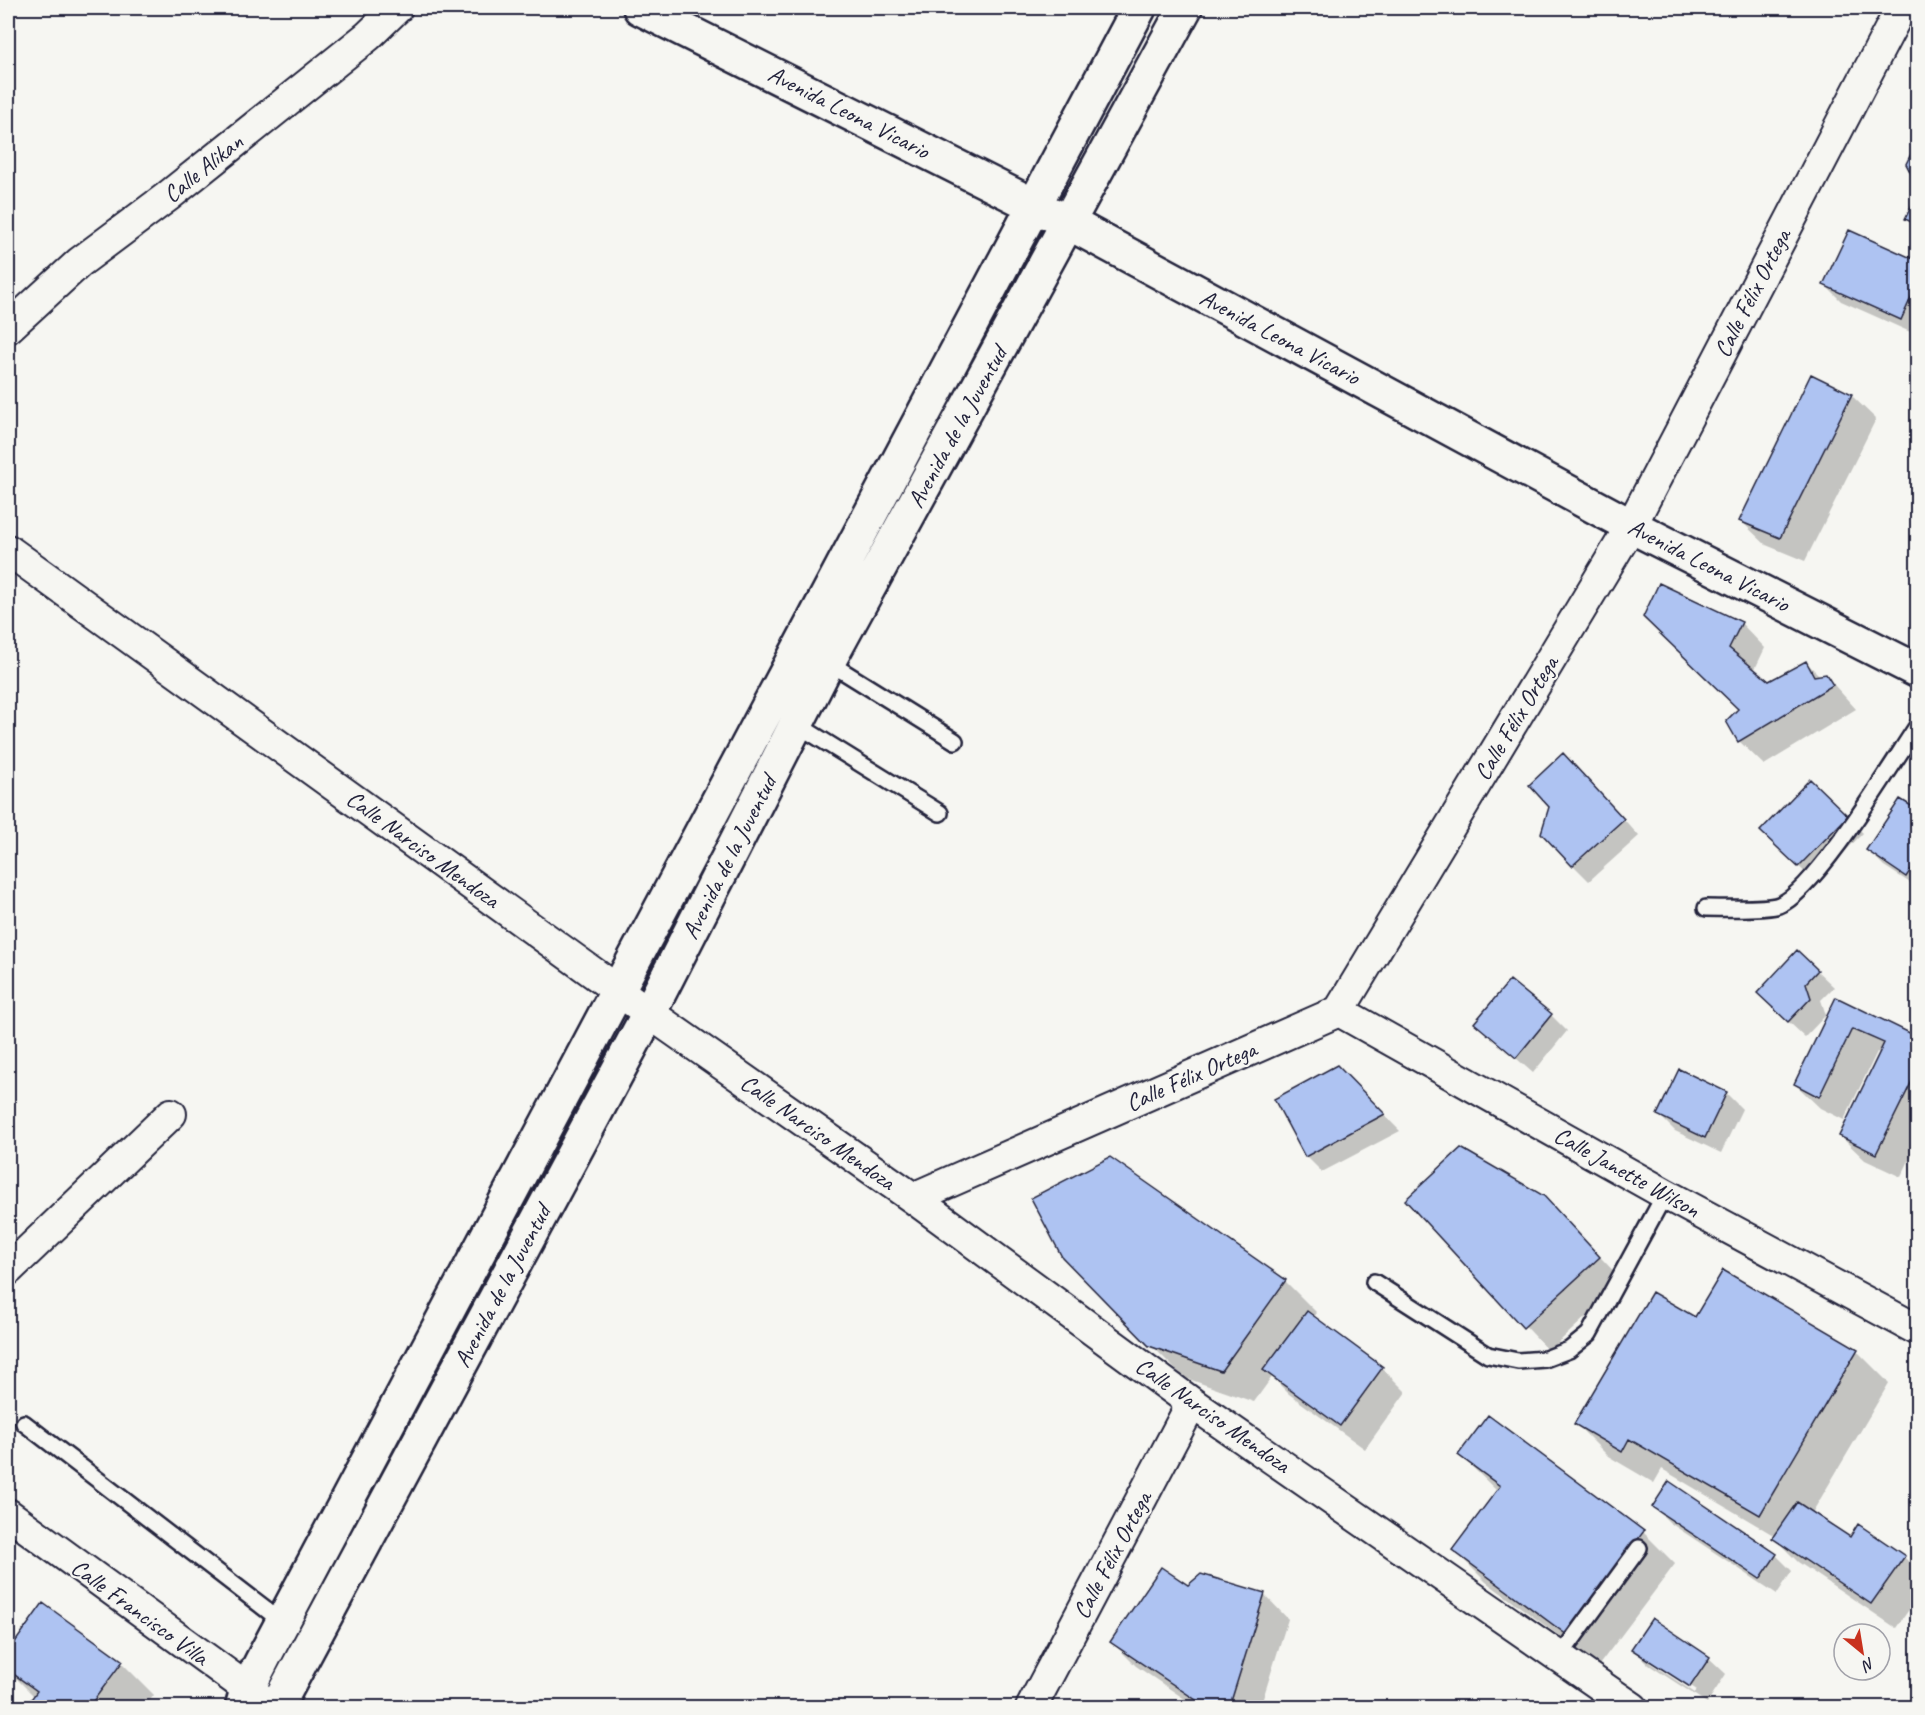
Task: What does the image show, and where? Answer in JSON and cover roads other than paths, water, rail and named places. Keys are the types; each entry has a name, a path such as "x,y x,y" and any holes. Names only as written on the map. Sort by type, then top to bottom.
{"street":[{"name":"Calle Alikan","path":"8,328 80,262 168,197 368,36 397,8"},
{"name":"Avenida Leona Vicario","path":"640,8 1069,223 1631,526 1917,671"},
{"name":"Avenida de la Juventud","path":"244,1699 1139,8"},
{"name":"Avenida de la Juventud","path":"275,1707 649,1013 798,725 828,662 1185,8"},
{"name":"Calle Félix Ortega","path":"913,1198 1339,1011 1631,526 1901,8"},
{"name":"Calle Narciso Mendoza","path":"8,550 649,1013 913,1198 1192,1403 1633,1707"},
{"name":"Calle Janette Wilson","path":"1339,1011 1665,1194 1917,1330"},
{"path":"8,1270 171,1114"},
{"name":"Calle Félix Ortega","path":"1031,1707 1192,1403"},
{"name":"Calle Francisco Villa","path":"8,1514 244,1699 275,1707"}],"lane":[{"path":"828,662 955,741"},
{"path":"798,725 940,813"},
{"path":"1706,909 1778,905 1792,897 1816,874 1917,725"},
{"path":"1374,1282 1488,1355 1518,1361 1545,1359 1569,1350 1589,1334 1665,1194"},
{"path":"24,1423 284,1623"},
{"path":"1560,1656 1639,1548"}]}
